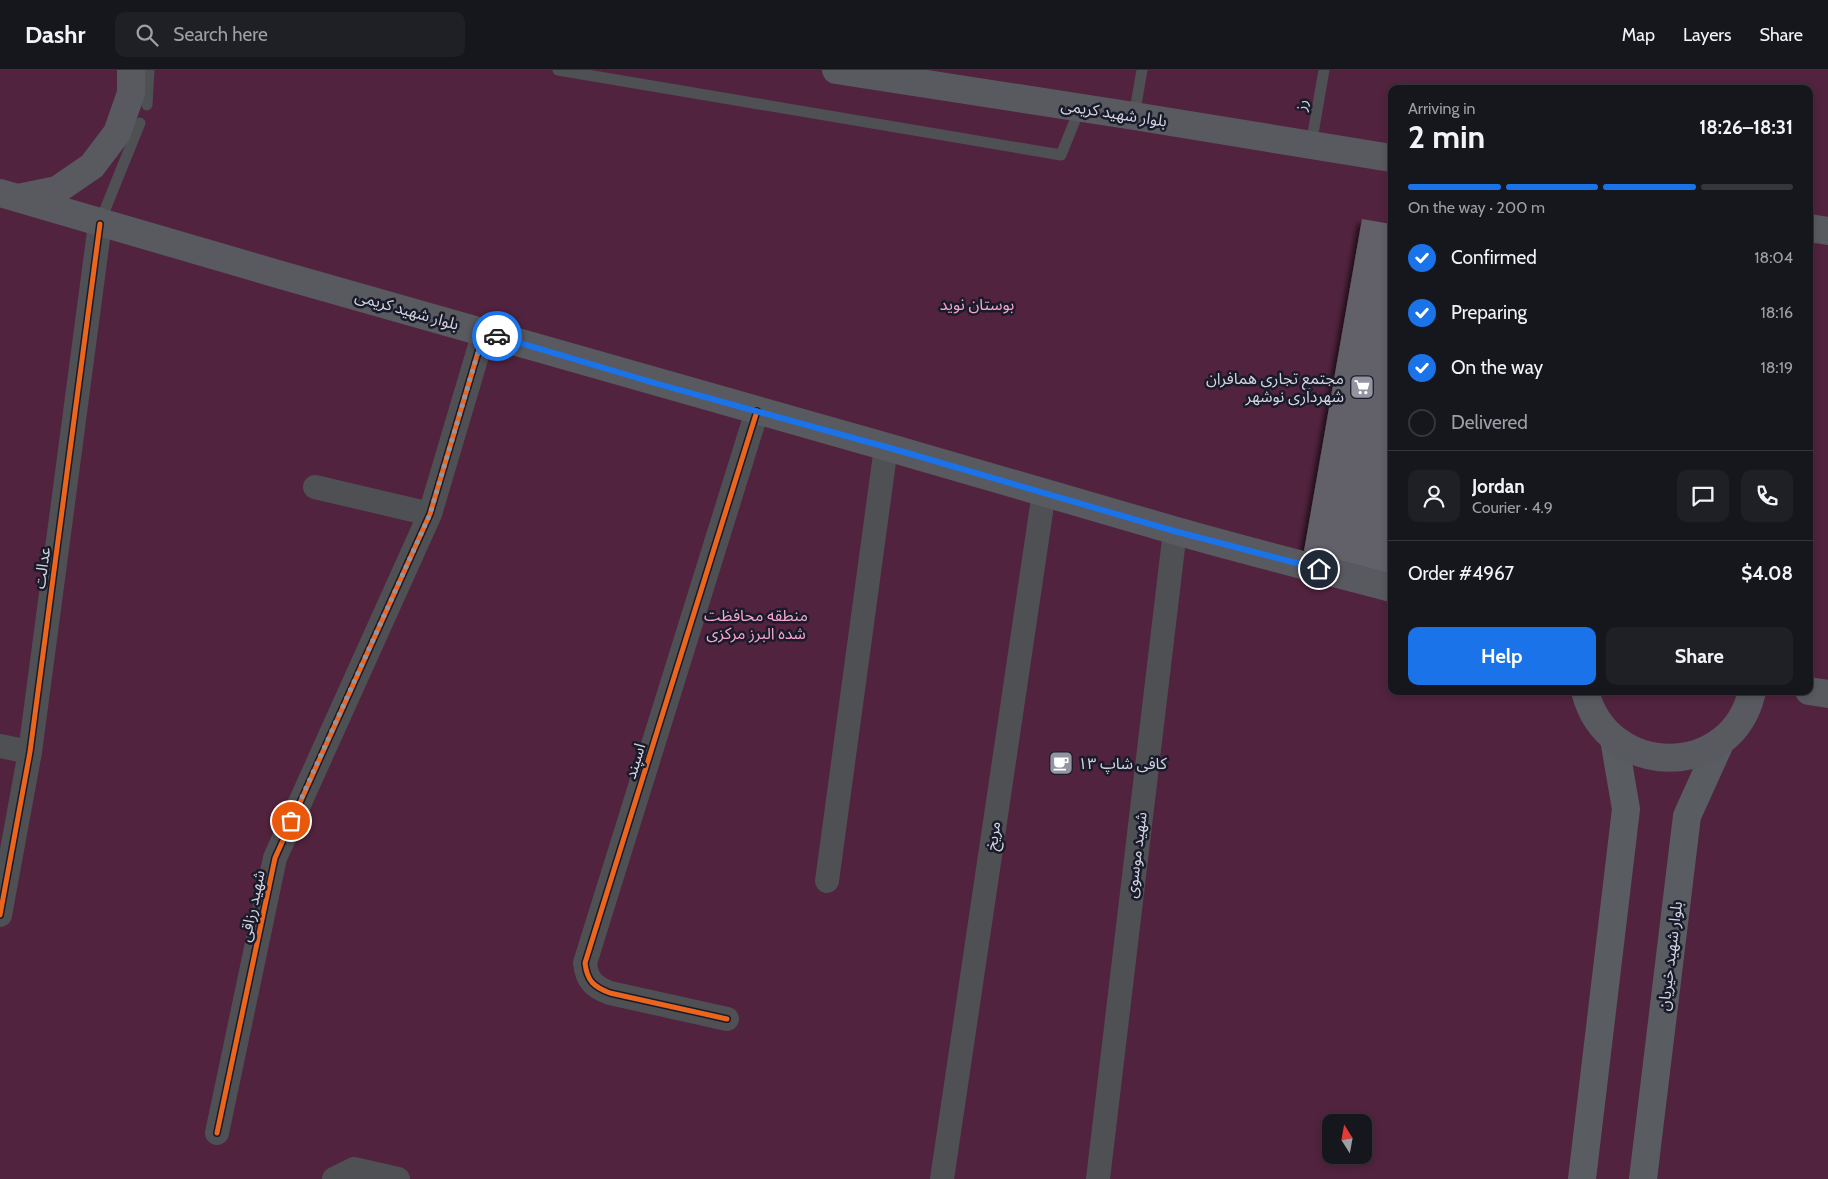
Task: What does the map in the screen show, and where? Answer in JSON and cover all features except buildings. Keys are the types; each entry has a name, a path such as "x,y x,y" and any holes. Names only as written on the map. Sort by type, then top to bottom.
{"main road":[{"path":"8,196 57,190 92,166 117,132 131,93 131,70"},
{"name":"بلوار شهید کریمی","path":"836,70 1388,158"},
{"name":"بلوار شهید کریمی","path":"8,196 100,224 484,332 651,382 1044,492 1174,531 1388,587"},
{"path":"1813,229 1828,232"},
{"path":"1813,692 1828,694"},
{"path":"1586,695 1588,704 1598,723 1614,739 1633,751 1655,758 1678,758 1701,753 1721,741 1738,724 1751,695"},
{"path":"1582,1179 1626,809 1614,739"},
{"name":"بلوار شهید خیریان","path":"1643,1179 1687,816 1721,741"}],"street":[{"name":"عدالت","path":"0,915 30,752 100,224"},
{"name":"شهید رزاقی","path":"217,1133 275,858 430,514 484,332"},
{"name":"اسپند","path":"727,1019 610,993 590,982 586,973 585,963 757,411"},
{"path":"827,881 886,447"},
{"path":"315,487 430,514"},
{"name":"مریخ","path":"942,1179 1044,492"},
{"name":"شهید موسوی","path":"1098,1179 1174,531"},
{"path":"0,746 30,752"},
{"path":"334,1179 354,1169 398,1179"}],"lane":[{"path":"146,105 150,70"},
{"path":"558,70 1061,155 1080,108"},
{"path":"1134,116 1142,70"},
{"name":"رز","path":"1310,145 1324,70"},
{"path":"100,224 140,123"}],"green space":[{"name":"منطقه محافظت شده البرز مرکزی","path":"0,70 1828,70 1828,1179 0,1179"}],"cycle path":[{"path":"0,915 30,752 100,224"},
{"path":"217,1133 275,858 430,514 484,332"},
{"path":"727,1019 610,993 592,982 585,963 757,411"}],"way so far":[{"path":"291,821 430,514 484,332 497,336"}],"place":[{"name":"مجتمع تجاری همافران شهرداری نوشهر","path":"1362,387"},
{"name":"کافی شاپ ۱۳","path":"1061,763"}],"route":[{"path":"497,336 651,382 904,452 1174,531 1319,569"}],"park label":[{"name":"بوستان نوید","path":"977,304"}]}
